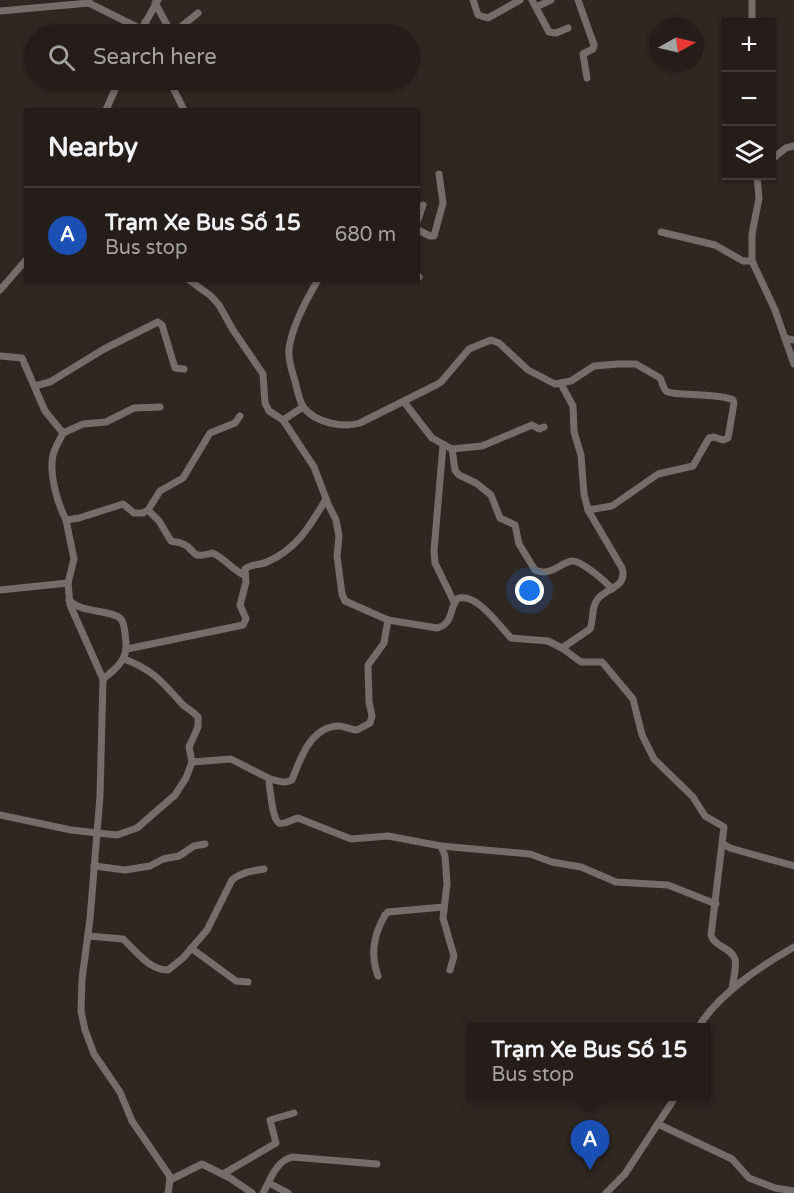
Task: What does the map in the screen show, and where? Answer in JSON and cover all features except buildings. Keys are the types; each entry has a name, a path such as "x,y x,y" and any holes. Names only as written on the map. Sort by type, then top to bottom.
{"street":[{"path":"473,0 478,15 488,18 520,0"},
{"path":"551,0 534,3 549,32 556,33 568,28"},
{"path":"578,0 594,45 593,49 583,54 586,78"},
{"path":"752,0 752,18"},
{"path":"0,11 89,1 134,24"},
{"path":"144,24 157,2"},
{"path":"157,2 167,24"},
{"path":"184,24 198,13"},
{"path":"107,108 114,90"},
{"path":"174,90 183,108"},
{"path":"776,155 786,148 794,146"},
{"path":"420,231 434,236 443,203 439,174"},
{"path":"757,180 759,198 752,234 752,261 794,364"},
{"path":"420,214 423,205"},
{"path":"661,232 715,245 743,261 752,261"},
{"path":"0,290 24,262"},
{"path":"192,282 219,305 263,374 265,403 269,411 283,420 311,461 336,520 339,536 337,556 343,598 348,603 388,620 437,628 447,624 454,602 457,598 465,596 474,600 511,638 548,641 581,662 603,662 633,699 642,735 651,754 693,796 705,816 724,826 712,939 734,956 732,989"},
{"path":"317,282 306,300 289,350 290,366 303,407 334,424 353,425 404,402 441,382 469,349 491,340 499,343 532,372 547,381 561,384 571,381 594,366 632,364 639,365 660,378 666,391 731,398 734,404 728,438 723,440 709,438 693,466 658,474 612,506 588,510"},
{"path":"35,386 50,382 104,349 158,322 162,325 175,368 184,369"},
{"path":"785,338 794,340"},
{"path":"0,356 22,358 45,411 63,433"},
{"path":"561,384 573,406 574,432 581,455 584,494 588,510 624,572 622,581 595,603 590,628 562,648"},
{"path":"404,402 432,438 452,449 482,446 532,425 539,429 544,427"},
{"path":"160,407 134,408 106,422 87,423 63,433 53,453 53,466 57,495 66,520 74,559 68,583 69,600 103,679 98,833 81,1011 88,1041 120,1092 132,1121 170,1180 168,1193"},
{"path":"283,420 303,407"},
{"path":"66,520 123,504 138,514 148,510 160,491 183,478 210,433 235,423 240,416"},
{"path":"443,445 434,551 435,563 454,602"},
{"path":"452,449 455,470 459,475 476,483 493,498 500,518 514,525 519,544 535,570 546,572 560,568 569,561 577,561 603,579 612,589"},
{"path":"127,649 243,625 246,619 240,605 246,582 245,569 248,566 267,563 303,537 326,500"},
{"path":"148,510 159,521 171,541 181,543 199,556 204,557 212,553 218,555 232,569 244,575"},
{"path":"0,590 68,583"},
{"path":"69,600 74,606 82,609 121,619 127,649 124,659 103,679"},
{"path":"192,762 231,759 270,779 281,782 292,780 303,752 316,735 333,727 341,726 357,730 370,723 372,716 369,702 368,666 384,643 388,620"},
{"path":"0,815 71,830 117,835 137,828 176,795 190,770 192,762 189,747 198,727 198,717 186,708 171,688 149,670 124,659"},
{"path":"270,779 274,817 279,823 283,824 298,818 351,839 388,836 441,846 530,854 557,863 580,867 616,882 668,885 716,904"},
{"path":"94,866 125,870 150,866 163,859 179,856 194,846 205,844"},
{"path":"723,844 794,866"},
{"path":"441,846 445,856 447,884 443,918 454,956 450,970"},
{"path":"88,936 123,939 137,955 168,970 183,958 207,930 232,880 239,874 264,869"},
{"path":"378,976 374,965 374,946 385,915 388,912 444,907"},
{"path":"702,1023 732,989 794,946"},
{"path":"191,948 236,981 248,982"},
{"path":"606,1193 625,1174 673,1101"},
{"path":"223,1174 276,1143 270,1120 294,1113"},
{"path":"658,1124 732,1159 749,1178 775,1188 794,1191"},
{"path":"263,1193 277,1167 292,1157 377,1164"},
{"path":"170,1180 201,1164 223,1174 252,1193"},
{"path":"269,1184 288,1193"}],"place":[{"name":"Trạm Xe Bus Số 15","path":"590,1170"}]}
